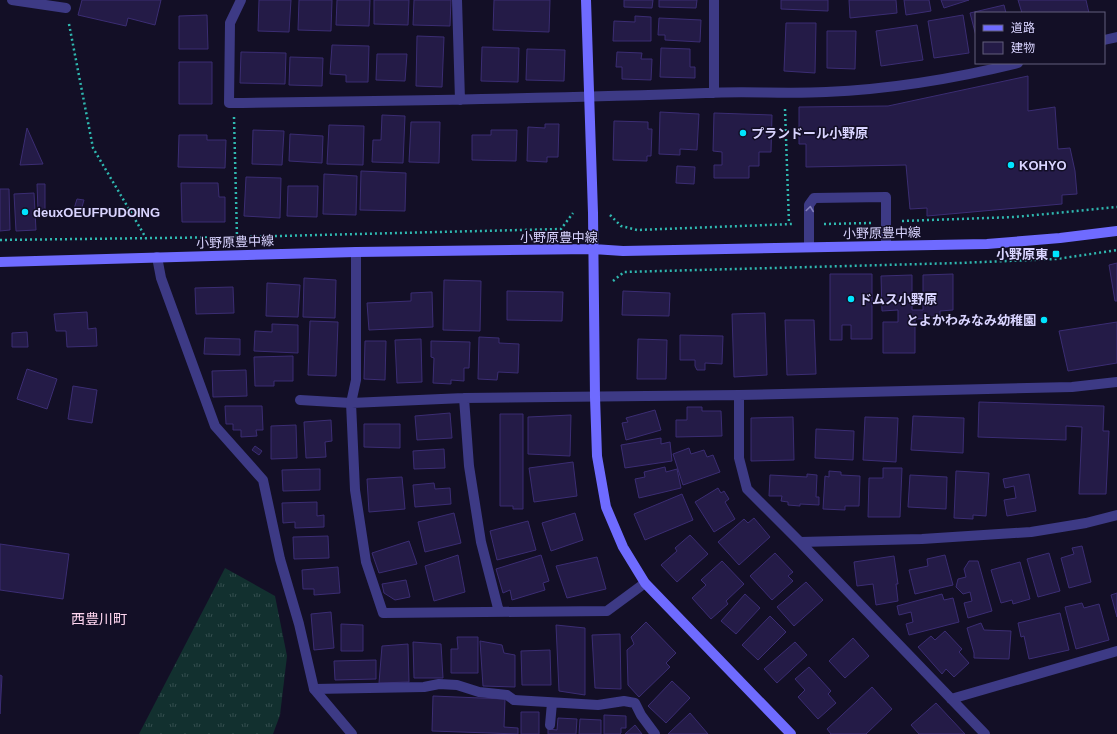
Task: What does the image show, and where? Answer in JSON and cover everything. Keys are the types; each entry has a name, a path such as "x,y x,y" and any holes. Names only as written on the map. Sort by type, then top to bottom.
{"street":[{"path":"12,0 66,8"},
{"path":"241,0 230,23 229,103 588,98 714,92 785,94 827,92 901,87 962,77 1014,64"},
{"path":"457,0 460,100"},
{"path":"586,0 597,456 606,507 622,548 645,583 791,734"},
{"path":"714,0 714,92"},
{"path":"1105,40 1117,37"},
{"path":"809,247 809,205 814,198 886,197 886,246"},
{"name":"小野原豊中線","path":"0,262 356,252 593,249 623,251 987,244 1060,238 1117,231"},
{"path":"356,252 356,380 351,403 355,490 366,562 383,613 607,611 645,583"},
{"path":"157,258 161,278 215,426 263,480 280,559 299,624 314,689 352,734"},
{"path":"300,400 351,403 464,398 739,395 1072,387 1117,382"},
{"path":"739,395 739,458 747,489 985,734"},
{"path":"464,398 469,466 481,542 499,612"},
{"path":"800,542 922,539 1031,532 1086,523 1117,515"},
{"path":"951,699 1117,651"},
{"path":"314,689 424,687 439,684 457,685 479,692 508,695 514,700 598,705 624,701 635,703 641,715 655,734"},
{"path":"550,725 552,703"}],"path":[{"path":"66,8 93,148 157,258"},
{"path":"785,94 789,224"},
{"path":"229,103 234,116 238,237"},
{"path":"608,213 621,226 637,230 789,224 809,225 1015,216 1117,207"},
{"path":"0,240 238,237 561,229 573,214"},
{"path":"613,281 624,272 1057,259 1117,250"}],"green space":[{"path":"225,568 275,596 287,656 280,715 273,734 139,734"}],"building":[{"path":"82,0 161,0 155,25 128,18 126,26 78,15"},
{"path":"259,0 291,0 289,32 258,31"},
{"path":"299,0 332,0 331,31 298,30"},
{"path":"337,0 370,0 369,26 336,25"},
{"path":"374,0 409,0 408,25 374,24"},
{"path":"414,0 451,0 450,26 413,25"},
{"path":"494,0 550,0 549,32 493,30"},
{"path":"624,0 653,0 652,8 624,7"},
{"path":"659,0 697,0 696,8 659,7"},
{"path":"781,0 828,0 828,11 781,9"},
{"path":"849,0 896,0 897,13 850,18"},
{"path":"904,0 929,0 931,11 906,15"},
{"path":"941,0 969,0 944,8"},
{"path":"1018,0 1086,0 1089,12 1022,12"},
{"path":"1004,5 1006,12 975,12 975,32 970,13"},
{"path":"207,15 208,49 179,49 179,16"},
{"path":"963,15 969,53 934,58 928,21"},
{"path":"635,16 651,17 651,41 613,41 614,21 635,22"},
{"path":"659,18 701,20 700,42 665,40 665,35 658,35"},
{"path":"786,23 816,23 815,73 784,71"},
{"path":"917,25 923,60 881,66 876,31"},
{"path":"827,31 856,31 855,69 827,68"},
{"path":"417,36 444,37 442,87 416,86"},
{"path":"332,45 369,46 368,82 346,82 346,75 330,74"},
{"path":"482,47 519,48 518,82 481,81"},
{"path":"661,48 690,49 690,67 695,67 695,78 660,77"},
{"path":"527,49 565,50 564,81 526,80"},
{"path":"241,52 286,53 285,84 240,83"},
{"path":"617,52 642,53 641,59 652,59 651,80 622,79 622,67 616,67"},
{"path":"377,54 407,54 405,81 376,80"},
{"path":"290,57 323,58 322,86 289,85"},
{"path":"179,62 212,62 212,104 179,104"},
{"path":"1028,76 1028,111 1055,107 1058,149 1070,148 1075,171 1077,194 1062,195 1062,204 927,216 927,208 910,209 906,165 806,167 806,144 799,144 799,107 888,106"},
{"path":"660,112 699,114 697,150 680,149 680,155 659,154"},
{"name":"プランドール小野原","path":"714,113 772,115 771,152 759,152 759,166 749,166 749,178 714,178 714,165 722,165 722,152 713,151"},
{"path":"382,115 405,116 403,163 372,162 373,140 381,140"},
{"path":"614,121 648,122 648,129 652,129 651,156 647,156 647,161 613,160"},
{"path":"411,122 440,122 439,163 409,162"},
{"path":"545,124 559,124 558,157 547,157 547,162 527,161 528,127 545,128"},
{"path":"329,125 364,126 363,165 327,164"},
{"path":"27,128 43,164 20,165"},
{"path":"253,130 284,131 282,165 252,164"},
{"path":"491,130 517,130 516,161 472,160 472,135 491,135"},
{"path":"290,134 323,136 322,163 289,161"},
{"path":"179,135 207,135 207,140 226,140 225,168 178,167"},
{"path":"677,166 695,167 694,184 676,183"},
{"path":"361,171 406,173 405,211 360,210"},
{"path":"324,174 357,176 356,215 323,214"},
{"path":"246,177 281,178 280,218 244,216"},
{"path":"181,183 218,183 219,197 225,197 225,222 182,222"},
{"path":"37,184 45,184 45,210 38,210"},
{"path":"288,186 318,186 317,217 287,216"},
{"path":"0,189 9,189 10,230 0,231"},
{"name":"deuxOEUFPUDOING","path":"34,193 36,230 16,231 14,194"},
{"path":"77,199 84,200 80,214 73,212"},
{"path":"1117,263 1117,301 1115,301 1109,265"},
{"name":"ドムス小野原","path":"830,274 872,274 872,339 851,339 851,325 842,325 842,340 830,340"},
{"path":"953,274 953,310 940,311 940,318 915,319 915,353 883,353 883,322 898,322 898,310 882,311 881,276 912,275 912,310 923,310 923,275"},
{"path":"304,278 336,280 335,318 303,317"},
{"path":"444,280 481,281 480,331 443,330"},
{"path":"267,283 300,285 298,317 266,316"},
{"path":"233,287 234,313 196,314 195,288"},
{"path":"507,291 563,292 562,321 507,320"},
{"path":"623,291 670,293 669,316 622,315"},
{"path":"432,292 433,327 369,330 367,303 411,301 411,293"},
{"path":"87,312 88,329 96,328 97,346 67,347 66,331 56,331 54,314"},
{"path":"765,313 767,375 734,377 732,314"},
{"path":"785,320 814,320 816,374 787,375"},
{"path":"310,321 338,322 336,376 308,375"},
{"path":"1117,322 1117,363 1068,371 1059,331"},
{"path":"272,324 298,325 298,353 254,351 255,331 272,332"},
{"path":"27,332 28,347 12,347 12,333"},
{"path":"680,335 723,336 722,364 705,363 705,370 697,370 695,360 680,360"},
{"path":"479,337 499,338 499,343 519,344 518,373 498,372 497,380 478,379"},
{"path":"205,338 240,339 240,355 204,354"},
{"path":"421,339 422,382 397,383 395,340"},
{"path":"638,339 667,340 666,379 637,379"},
{"path":"365,341 386,341 385,380 364,379"},
{"path":"431,341 470,342 469,368 464,368 464,381 451,380 451,384 433,383 434,358 431,357"},
{"path":"293,356 293,381 274,381 274,386 255,386 254,357"},
{"path":"27,369 57,379 47,409 17,399"},
{"path":"246,370 247,396 213,397 212,371"},
{"path":"73,386 97,390 92,423 68,419"},
{"path":"979,402 1104,406 1103,431 1109,431 1106,494 1079,494 1082,427 1066,426 1066,440 978,437"},
{"path":"225,406 262,406 263,430 256,430 257,436 241,437 241,430 233,430 233,424 226,424"},
{"path":"687,407 702,407 702,411 721,411 722,436 676,437 676,420 687,420"},
{"path":"655,410 661,430 626,440 622,423 628,422 626,418"},
{"path":"450,413 452,438 417,440 415,416"},
{"path":"500,414 523,414 523,509 513,509 513,506 500,506"},
{"path":"571,415 570,456 528,454 528,417"},
{"path":"913,416 964,418 963,453 911,450"},
{"path":"793,417 794,460 751,461 751,418"},
{"path":"865,417 898,418 896,462 863,460"},
{"path":"331,420 332,441 325,442 326,457 306,458 304,422"},
{"path":"364,424 400,424 400,448 364,447"},
{"path":"296,425 297,458 271,459 271,426"},
{"path":"816,429 854,431 853,460 815,458"},
{"path":"661,438 661,444 670,442 672,461 625,468 621,445"},
{"path":"255,446 262,451 259,455 252,450"},
{"path":"689,448 691,454 704,450 707,457 713,455 720,472 683,485 673,454"},
{"path":"444,449 445,468 414,469 413,451"},
{"path":"573,462 577,496 534,502 529,468"},
{"path":"665,467 666,472 677,469 681,488 639,498 635,479 645,477 644,472"},
{"path":"883,468 902,468 900,517 868,517 869,478 883,478"},
{"path":"320,469 320,490 283,491 282,470"},
{"path":"829,471 841,472 841,475 860,476 859,506 845,506 845,510 823,509 825,476 829,477"},
{"path":"956,471 989,473 986,516 973,515 973,519 954,518"},
{"path":"807,474 817,475 816,497 819,497 819,505 788,505 788,502 781,501 782,496 769,496 770,475 807,477"},
{"path":"1029,474 1036,511 1007,516 1004,500 1016,498 1014,486 1005,488 1003,479"},
{"path":"910,475 947,477 946,509 908,507"},
{"path":"402,477 405,509 369,512 367,479"},
{"path":"434,483 435,489 450,488 451,504 415,507 413,485"},
{"path":"718,488 721,493 724,491 729,499 725,502 735,519 714,532 695,502"},
{"path":"682,494 693,520 645,540 634,514"},
{"path":"317,502 317,516 324,515 324,527 295,528 295,522 283,523 282,503"},
{"path":"454,513 461,543 425,552 418,522"},
{"path":"575,513 583,540 551,551 542,523"},
{"path":"754,518 770,537 739,565 718,542 744,519 748,523"},
{"path":"528,521 536,550 497,560 490,531"},
{"path":"690,535 708,554 677,582 661,565 677,551 675,548"},
{"path":"328,536 329,558 294,559 293,537"},
{"path":"409,541 417,564 379,573 372,553"},
{"path":"0,544 69,554 63,599 0,590"},
{"path":"1082,546 1091,582 1069,588 1061,558 1074,554 1072,548"},
{"path":"775,553 793,572 788,576 793,581 772,600 750,576"},
{"path":"1049,553 1060,591 1038,597 1027,559"},
{"path":"458,555 465,592 434,601 425,566"},
{"path":"541,555 549,581 543,583 545,590 512,600 510,590 503,593 496,569"},
{"path":"945,555 953,585 915,594 909,570 928,566 927,559"},
{"path":"894,556 898,584 896,584 898,601 876,605 873,584 857,586 854,562"},
{"path":"597,557 606,589 567,598 556,566"},
{"path":"722,561 744,584 726,601 728,604 711,619 692,598 706,585 701,580"},
{"path":"969,561 978,561 992,611 968,618 964,603 972,601 970,592 963,594 956,587 958,579 966,577 964,569"},
{"path":"1020,562 1030,599 1013,604 1012,600 1001,603 991,570"},
{"path":"338,567 340,593 314,595 314,589 303,589 302,570"},
{"path":"406,580 410,597 395,600 384,593 382,584"},
{"path":"806,582 823,600 794,626 777,607"},
{"path":"1117,593 1117,617 1111,595"},
{"path":"745,594 760,608 736,634 721,621"},
{"path":"942,594 944,600 953,598 959,622 909,635 906,624 913,622 911,612 899,615 897,606"},
{"path":"1082,603 1084,608 1099,604 1109,640 1076,649 1065,607"},
{"path":"331,612 334,648 314,650 311,614"},
{"path":"1060,613 1069,650 1029,659 1024,636 1021,637 1018,623"},
{"path":"770,616 786,632 758,660 742,645"},
{"path":"646,622 676,653 666,663 670,667 639,697 628,685 627,650 634,644 631,637"},
{"path":"981,623 984,630 1011,631 1009,659 974,658 967,628"},
{"path":"341,624 363,625 363,651 341,651"},
{"path":"556,625 585,628 585,695 559,691"},
{"path":"945,631 962,649 959,652 969,663 954,677 946,669 942,674 918,647 931,636 935,640"},
{"path":"620,634 621,689 595,688 592,635"},
{"path":"457,637 478,637 478,673 451,673 451,649 458,649"},
{"path":"853,638 869,656 845,678 829,661"},
{"path":"480,641 502,645 504,653 515,655 515,687 483,686"},
{"path":"413,642 441,644 443,678 414,678"},
{"path":"795,642 807,655 777,683 764,669"},
{"path":"408,644 409,682 379,683 382,646"},
{"path":"550,650 551,685 522,685 521,651"},
{"path":"376,660 376,679 335,680 334,661"},
{"path":"809,667 831,691 828,694 836,703 818,719 798,697 805,690 795,679"},
{"path":"0,675 2,676 0,714"},
{"path":"672,681 690,698 666,723 648,706"},
{"path":"872,687 892,709 866,734 831,734 827,729"},
{"path":"433,696 505,699 504,727 518,728 518,734 432,731"},
{"path":"936,703 965,734 919,734 911,725"},
{"path":"521,712 539,712 539,734 521,734"},
{"path":"690,713 708,734 668,734"},
{"path":"604,715 626,716 626,728 621,728 620,734 604,734"},
{"path":"558,718 577,719 576,734 548,734 548,729 557,730"},
{"path":"580,719 601,720 601,734 579,734"},
{"path":"635,725 642,734 625,734"}],"place":[{"name":"プランドール小野原","path":"743,133"},
{"name":"KOHYO","path":"1011,165"},
{"name":"deuxOEUFPUDOING","path":"25,212"},
{"name":"小野原東","path":"1056,254"},
{"name":"ドムス小野原","path":"851,299"},
{"name":"とよかわみなみ幼稚園","path":"1044,320"}],"district":[{"name":"西豊川町","path":"99,619"}]}
